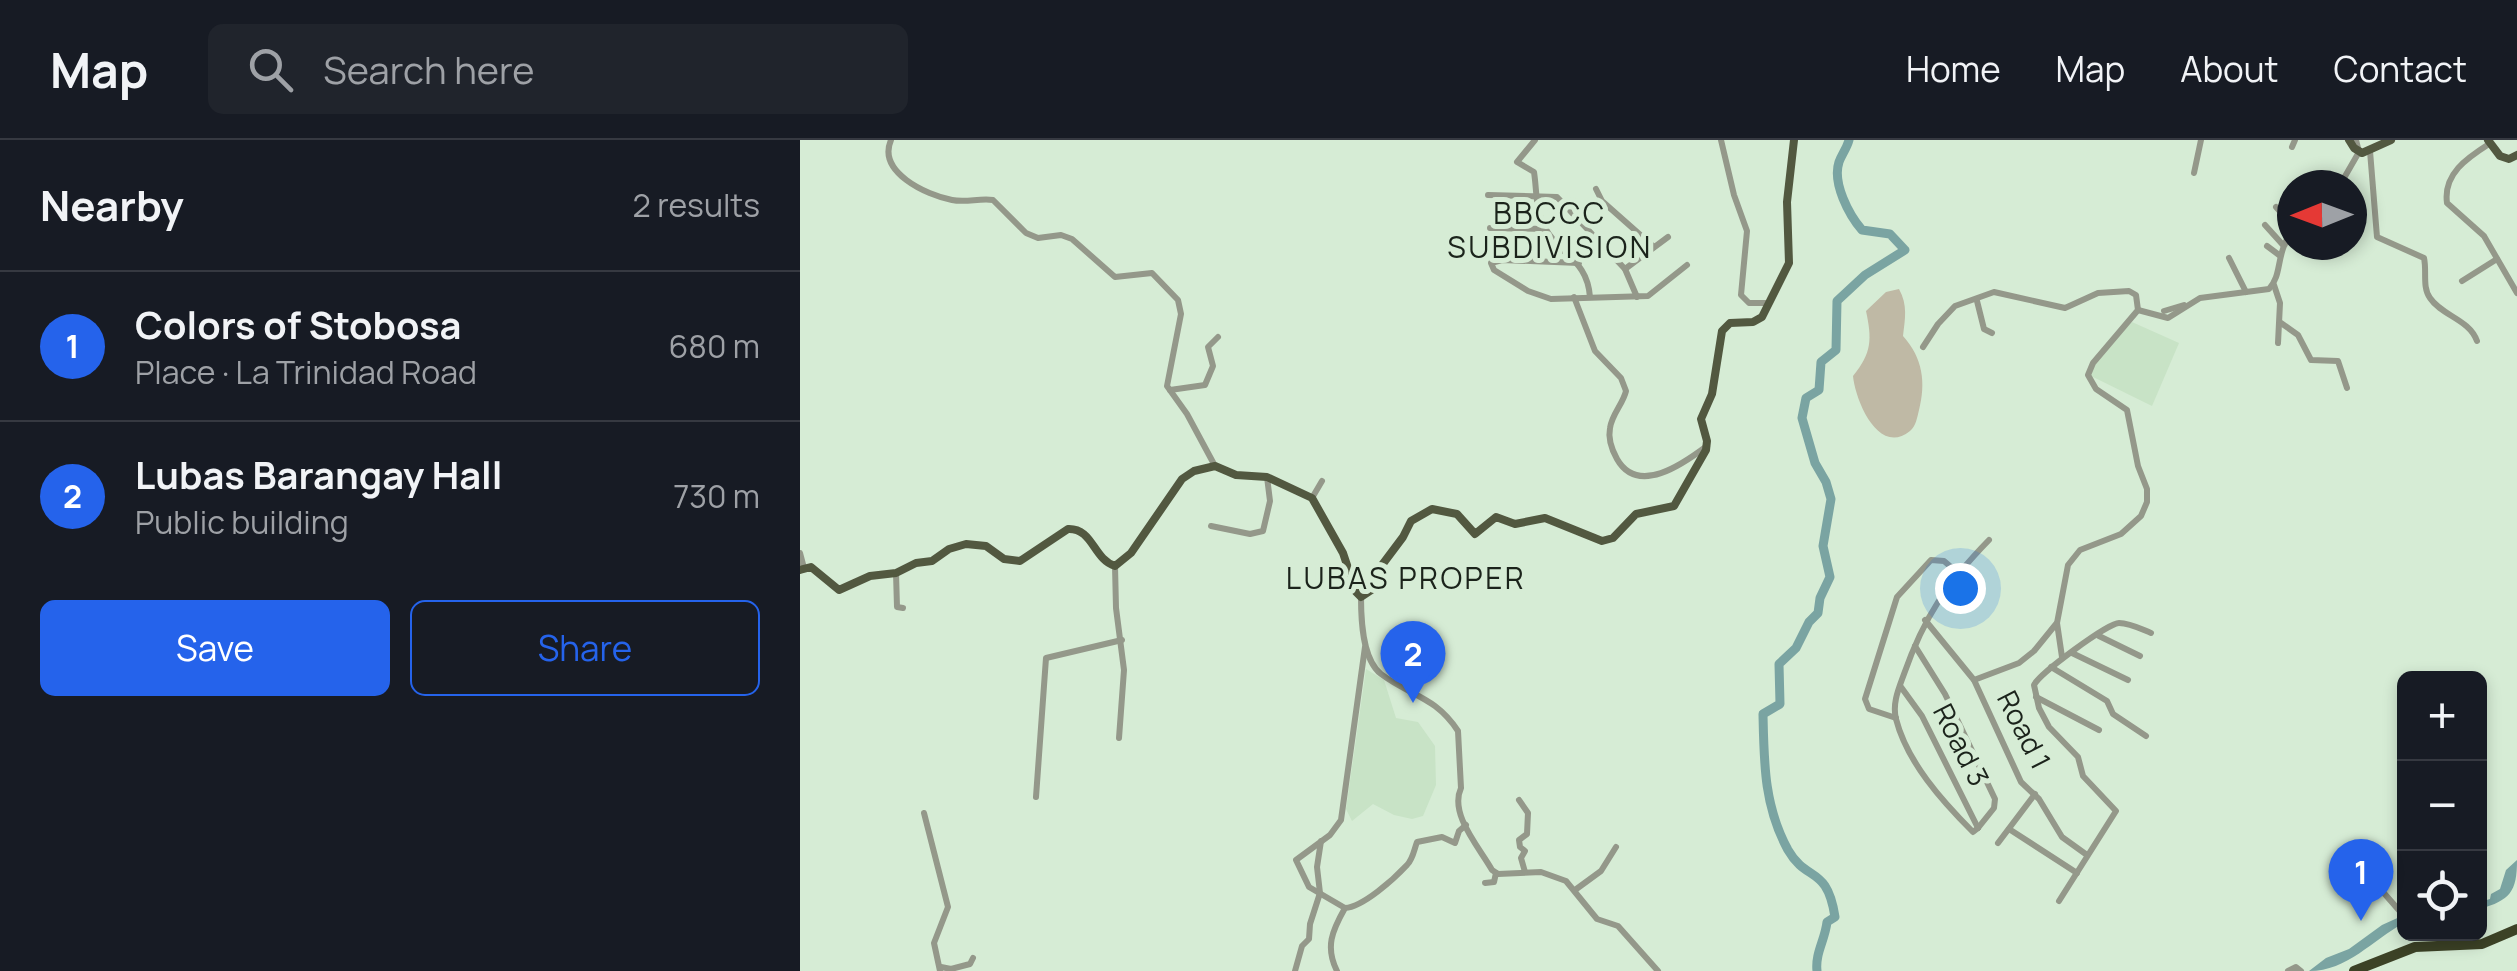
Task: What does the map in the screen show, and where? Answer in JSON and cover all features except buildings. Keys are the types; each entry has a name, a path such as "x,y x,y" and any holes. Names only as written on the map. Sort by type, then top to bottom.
{"highway":[{"path":"2354,971 2415,947 2482,944 2517,929"}],"main road":[{"path":"802,569 811,568 839,590 870,576 896,574 916,563 932,561 949,549 966,544 986,546 1004,559 1020,561 1068,529 1078,528 1103,560 1115,566 1131,553 1182,479 1194,471 1215,466 1236,475 1267,477 1312,498 1343,553 1361,597 1373,589 1382,565 1403,538 1410,521 1426,510 1438,508 1457,514 1475,534 1496,517 1515,524 1545,518 1608,540 1636,514 1674,506 1708,445 1700,418 1712,394 1722,330 1730,323 1757,321 1789,263 1787,202 1794,140"},
{"path":"2353,140 2359,152 2370,152 2391,140"},
{"path":"2489,142 2506,159 2517,155"}],"street":[{"path":"891,140 887,151 891,164 924,190 951,200 993,200 1026,233 1038,238 1072,238 1114,277 1145,273 1158,276 1180,308 1166,383 1215,466"},
{"path":"1536,140 1517,160 1518,164 1534,172 1534,195 1545,228 1578,263 1588,279 1590,297"},
{"path":"1721,140 1747,231 1741,295 1749,303 1769,303"},
{"path":"2194,173 2201,140"},
{"path":"2489,142 2459,166 2448,182 2445,196 2450,208 2484,236 2517,294"},
{"path":"2349,170 2359,152"},
{"path":"2370,152 2377,237 2424,258 2430,299 2472,330 2476,341"},
{"path":"1596,189 1602,200 1654,246"},
{"path":"1488,195 1558,197 1625,270 1637,297"},
{"path":"2265,225 2277,238"},
{"path":"1490,228 1545,228"},
{"path":"1625,270 1668,236"},
{"path":"2267,246 2277,254"},
{"path":"2229,258 2246,292"},
{"path":"2278,260 2274,286 2280,298 2278,343"},
{"path":"2462,281 2497,260"},
{"path":"1578,263 1491,263 1494,270 1528,291 1551,298 1648,296 1688,264"},
{"path":"2138,310 2168,318 2200,298 2274,286"},
{"path":"1923,348 1955,306 1978,301 1994,292 2065,308 2098,293 2136,294 2138,310 2088,374 2096,389 2128,410 2147,502 2141,516 2120,534 2074,556 2062,586 2057,623 2062,657"},
{"path":"1574,298 1595,351 1621,378 1626,391 1610,428 1614,453 1626,472 1660,474 1708,445"},
{"path":"1978,301 1984,329 1992,333"},
{"path":"2164,311 2186,305"},
{"path":"2281,323 2298,335 2312,360 2342,364 2347,388"},
{"path":"1169,390 1205,386 1213,366 1208,348 1218,337"},
{"path":"1211,526 1250,534 1263,531 1270,501 1267,477"},
{"path":"1312,498 1322,481"},
{"path":"1914,644 1945,694 1996,799 1994,808 1973,832 1923,773 1896,718 1895,700 1914,644 1925,620 1958,573 1989,540"},
{"path":"800,554 802,569"},
{"path":"1896,718 1869,709 1865,699 1897,597 1931,560 1944,561 1958,573"},
{"path":"1115,566 1124,688 1118,738"},
{"path":"896,574 897,607 903,608"},
{"path":"1345,908 1305,883 1296,864 1298,858 1336,830 1345,806 1366,646 1361,597"},
{"name":"Road 1","path":"1925,620 1974,680 2020,782 2035,794 2056,830 2087,855"},
{"path":"1974,680 2019,663 2057,623"},
{"path":"2059,901 2116,811 2085,780 2078,757 2049,728 2035,697 2036,680 2062,657 2116,623 2151,633"},
{"path":"2099,636 2140,656"},
{"path":"1036,798 1046,658 1122,640"},
{"path":"1366,646 1382,676 1431,702 1458,732 1461,788 1457,805 1496,873 1494,882 1485,883"},
{"path":"2071,653 2128,680"},
{"path":"2051,668 2107,701 2113,714 2146,736"},
{"name":"Road 3","path":"1900,686 1922,716 1978,828"},
{"path":"2035,697 2099,730"},
{"path":"1998,843 2035,794"},
{"path":"1519,800 1528,813 1526,834 1520,840 1525,851 1521,858 1525,872"},
{"path":"924,813 948,907 934,943 940,969 959,968 970,964 973,958"},
{"path":"1336,971 1329,956 1330,946 1335,925 1345,908 1364,901 1404,868 1418,842 1442,837 1455,843 1466,825"},
{"path":"2008,829 2077,873"},
{"path":"1295,971 1302,946 1309,940 1320,894 1317,867 1321,841"},
{"path":"1575,890 1601,870 1616,847"},
{"path":"2373,862 2384,892 2397,908"},
{"path":"1496,873 1556,876 1575,890 1597,919 1618,926 1658,971"},
{"path":"2414,941 2415,947"},
{"path":"2288,971 2296,967 2300,971"}],"shaded area":[{"path":"1899,289 1905,306 1903,336 1919,362 1922,390 1910,431 1888,437 1878,431 1863,410 1853,376 1869,345 1866,311 1886,292"},
{"path":"2132,322 2179,343 2152,406 2089,375 2095,360"},
{"path":"1366,669 1384,680 1396,718 1418,722 1435,746 1436,785 1423,816 1412,819 1394,815 1373,804 1352,821 1346,809"}],"water":[{"path":"2517,860 2510,893 2487,906 2491,894 2500,889 2506,870"},
{"path":"2397,918 2397,928 2348,960 2309,971 2326,958 2349,949"}],"waterway":[{"path":"1817,971 1827,922 1835,917 1827,889 1795,860 1780,834 1765,767 1763,714 1780,704 1779,664 1796,648 1818,613 1830,577 1823,546 1831,499 1802,418 1806,398 1819,390 1821,362 1836,350 1837,301 1865,275 1905,250 1890,234 1862,230 1847,207 1837,170 1849,140"}],"place":[{"name":"Lubas Barangay Hall","path":"1413,703"},
{"name":"Colors of Stobosa","path":"2361,921"}],"district":[{"name":"BBCCC SUBDIVISION","path":"1550,231"},
{"name":"LUBAS PROPER","path":"1406,579"}]}
